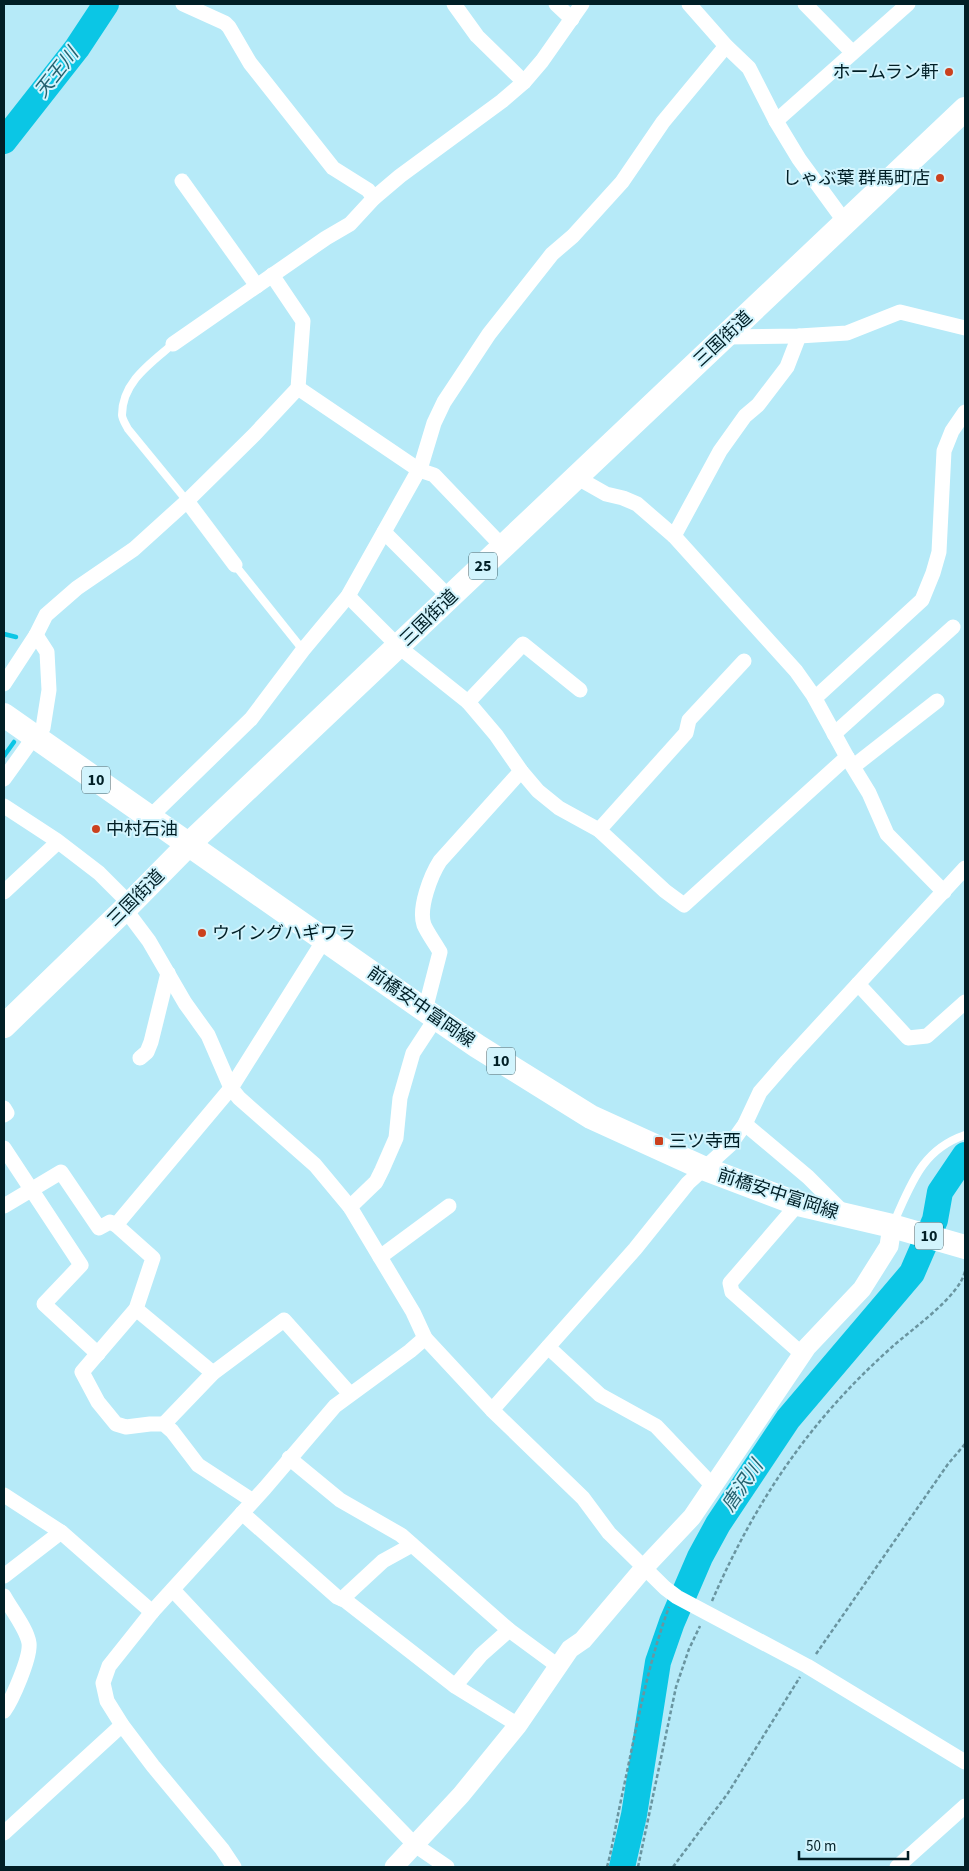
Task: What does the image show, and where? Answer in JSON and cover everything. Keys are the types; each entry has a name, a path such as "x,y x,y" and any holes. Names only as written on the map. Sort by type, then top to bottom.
{"main road":[{"name":"三国街道","path":"4,1026 188,845 965,109"},
{"name":"前橋安中富岡線","path":"4,715 430,1014 477,1046 591,1117 703,1168 798,1204 892,1226 965,1247"}],"street":[{"path":"183,4 225,23 229,27 250,63 333,168 368,190 374,198"},
{"path":"454,4 477,36 524,82"},
{"path":"556,4 572,19"},
{"path":"173,344 272,275 350,224 374,198 400,176 502,101 524,82 582,4"},
{"path":"805,4 852,52"},
{"path":"776,121 908,4"},
{"path":"690,5 726,46 749,68 776,121 799,159 845,222"},
{"path":"150,818 251,719 303,650 348,596 419,470 434,423 444,402 489,334 552,254 573,236 622,182 663,122 726,46"},
{"path":"182,180 257,286"},
{"path":"4,684 36,635 46,615 77,588 134,549 255,434 298,388 303,321 272,275"},
{"path":"725,337 847,333 900,312 965,328"},
{"path":"674,536 725,444 745,416 758,405 787,367 799,336"},
{"path":"298,388 419,470 434,475 503,546"},
{"path":"815,698 922,600 939,552 944,451 952,431 965,412"},
{"path":"576,477 606,494 637,504 674,536 796,671 815,698 869,793 887,834 944,892"},
{"path":"186,501 235,565"},
{"path":"384,532 450,598"},
{"path":"348,596 399,647 468,702 496,735 521,771 538,791 559,808 599,830 665,891 684,905 850,761 937,701"},
{"path":"834,734 953,627"},
{"path":"4,779 34,737 43,728 49,690 47,652 36,635"},
{"path":"468,702 523,644 580,690"},
{"path":"599,830 686,733 689,720 744,662"},
{"path":"350,1207 376,1182 396,1138 400,1098 413,1053 430,1014 440,952 424,924 423,909 432,873 440,861 521,771"},
{"path":"4,806 58,842 99,873 127,907 185,1003 208,1035 231,1088 239,1098 315,1165 350,1207 413,1312 425,1338 492,1410 584,1498 609,1533 644,1568 673,1594 707,1614 807,1666 965,1762"},
{"path":"4,892 58,842"},
{"path":"492,1410 635,1249 688,1183 730,1145 745,1124 760,1092 965,868"},
{"path":"116,1225 231,1088 324,940"},
{"path":"140,1058 147,1052 151,1042 168,973"},
{"path":"858,984 908,1038 927,1036 965,1002"},
{"path":"4,1108 7,1113 4,1115"},
{"path":"745,1124 808,1177 847,1216"},
{"path":"4,1148 81,1265 44,1304 98,1354"},
{"path":"4,1206 31,1188 61,1172 99,1228 110,1222 116,1225 153,1258 136,1309 82,1372 98,1402 116,1424 126,1427 164,1424 213,1373 284,1320 350,1394"},
{"path":"798,1204 730,1283 732,1292 802,1354"},
{"path":"380,1257 449,1206"},
{"path":"394,1867 461,1795 518,1726 539,1698 570,1649 583,1640 644,1568 692,1517 802,1354 816,1336 862,1289 889,1246 892,1226"},
{"path":"136,1309 213,1373"},
{"path":"234,1867 222,1849 122,1726 107,1701 103,1682 109,1666 152,1612 336,1406 425,1338"},
{"path":"548,1347 600,1395 656,1426 713,1486"},
{"path":"164,1424 172,1431 198,1465 253,1501"},
{"path":"290,1458 340,1500 401,1536 509,1630 558,1666"},
{"path":"4,1495 61,1532 152,1612"},
{"path":"242,1513 337,1597 455,1686 518,1726"},
{"path":"4,1576 61,1532"},
{"path":"342,1599 383,1560 412,1545"},
{"path":"173,1590 323,1750 415,1844 447,1867"},
{"path":"4,1596 29,1644 28,1655 12,1698 4,1711"},
{"path":"455,1686 481,1655 509,1630"},
{"path":"7,1824 122,1726"},
{"path":"897,1867 965,1806"}],"lane":[{"path":"173,344 136,376 126,392 122,416 128,429 186,501"},
{"path":"235,565 303,650"},
{"path":"892,1226 920,1167 937,1149 965,1135"}],"path":[{"path":"638,1867 676,1687 689,1649 707,1614 728,1564 749,1525 786,1464 810,1432 870,1366 939,1307 956,1289 965,1271"},
{"path":"607,1867 643,1698 662,1626 673,1594"}],"waterway":[{"name":"天王川","path":"4,141 77,48 106,4"},
{"path":"4,634 16,637"},
{"path":"4,756 14,742"},
{"name":"唐沢川","path":"622,1867 634,1815 658,1662 672,1622 700,1557 718,1524 788,1419 912,1273 935,1220 940,1192 965,1155"}],"place":[{"name":"ホームラン軒","path":"949,72"},
{"name":"しゃぶ葉 群馬町店","path":"940,178"},
{"name":"中村石油","path":"96,829"},
{"name":"ウイングハギワラ","path":"202,933"},
{"name":"三ツ寺西","path":"659,1141"}]}
